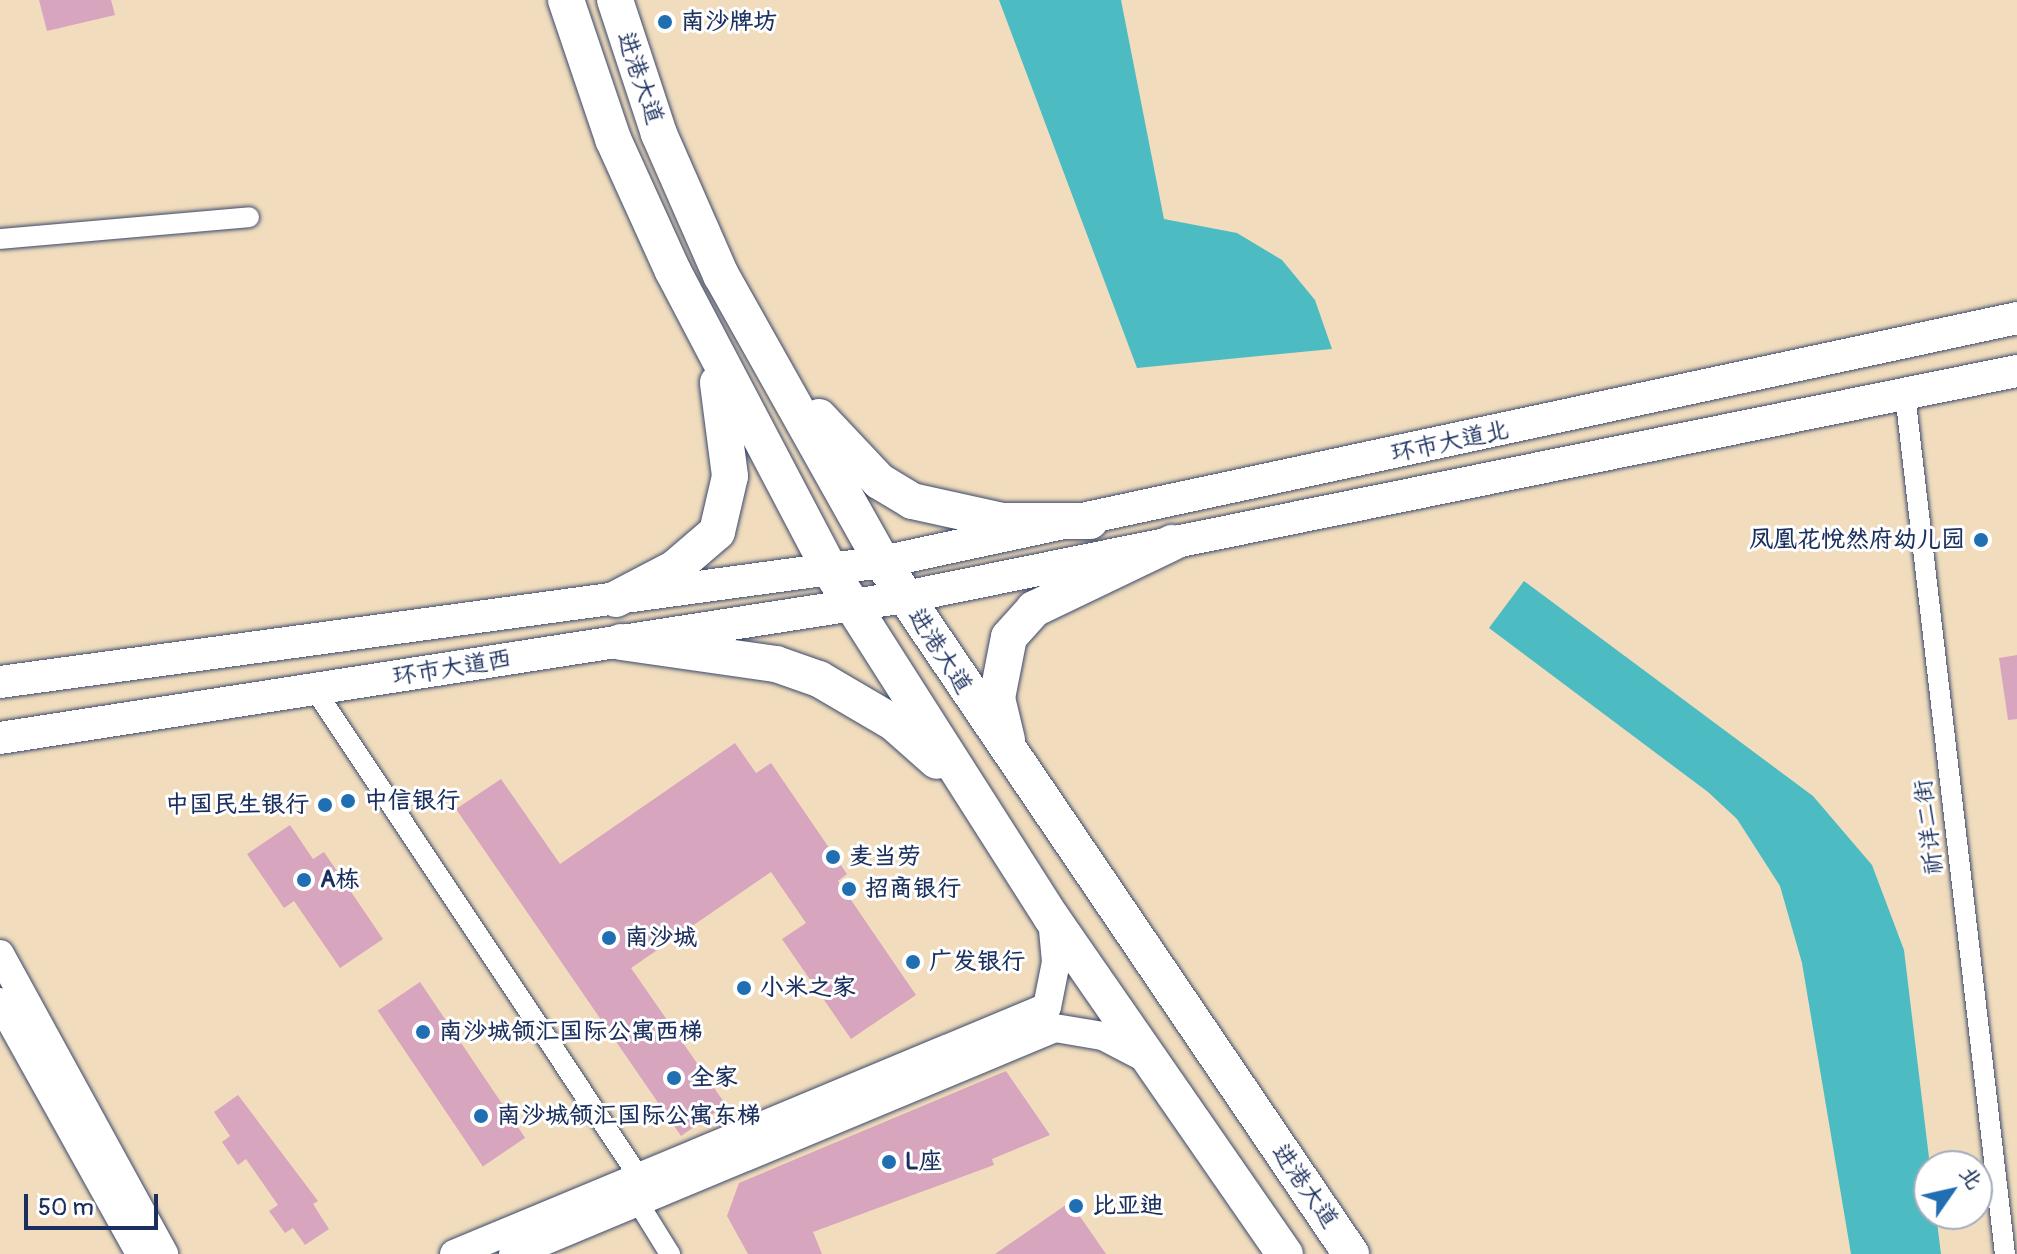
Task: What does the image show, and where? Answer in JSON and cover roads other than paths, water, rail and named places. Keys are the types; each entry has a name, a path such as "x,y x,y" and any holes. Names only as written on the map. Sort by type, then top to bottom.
{"highway":[{"path":"549,0 613,139"},
{"name":"进港大道","path":"566,0 613,139 673,271 715,361 830,570 1052,918 1285,1254"},
{"name":"进港大道","path":"615,0 659,134 721,275 882,562 1012,761 1351,1254"},
{"path":"634,0 654,67 659,134"},
{"path":"673,271 694,284 721,275"},
{"path":"757,342 846,450 912,501 1003,521 1090,521"},
{"path":"604,601 698,552 730,501 715,361"},
{"path":"1012,761 997,698 1009,637 1034,609 1172,543"},
{"path":"611,643 776,664 819,679 894,723 973,795"}],"main road":[{"name":"环市大道北","path":"882,562 1090,521 2017,318"},
{"name":"环市大道北","path":"905,597 2017,371"},
{"name":"环市大道西","path":"0,682 882,562"},
{"name":"环市大道西","path":"0,738 905,597"},
{"path":"604,601 611,643"}],"street":[{"path":"0,239 249,217"},
{"name":"祈详二街","path":"1905,394 2005,1254"},
{"path":"315,690 639,1190 670,1254"},
{"path":"513,1254 639,1190 1047,1007 1056,962 1052,918"},
{"path":"0,954 164,1254"},
{"path":"0,1002 140,1254"},
{"path":"454,1254 639,1190 1055,1028 1103,1036 1150,1060"}],"water":[{"path":"999,0 1121,0 1164,219 1237,233 1282,260 1315,300 1332,349 1137,368"},
{"path":"1524,581 1813,796 1872,865 1904,950 1928,1150 1913,1150 1913,1230 1938,1230 1941,1254 1851,1254 1802,963 1780,886 1737,819 1708,792 1489,628"}],"place":[{"name":"南沙牌坊","path":"665,22"},
{"name":"凤凰花悦然府幼儿园","path":"1981,540"},
{"name":"中信银行","path":"348,801"},
{"name":"中国民生银行","path":"325,805"},
{"name":"麦当劳","path":"833,857"},
{"name":"A栋","path":"304,880"},
{"name":"招商银行","path":"849,889"},
{"name":"南沙城","path":"609,938"},
{"name":"广发银行","path":"913,962"},
{"name":"小米之家","path":"744,988"},
{"name":"南沙城领汇国际公寓西梯","path":"423,1032"},
{"name":"全家","path":"674,1078"},
{"name":"南沙城领汇国际公寓东梯","path":"481,1116"},
{"name":"L座","path":"889,1162"},
{"name":"比亚迪","path":"1076,1206"}]}
